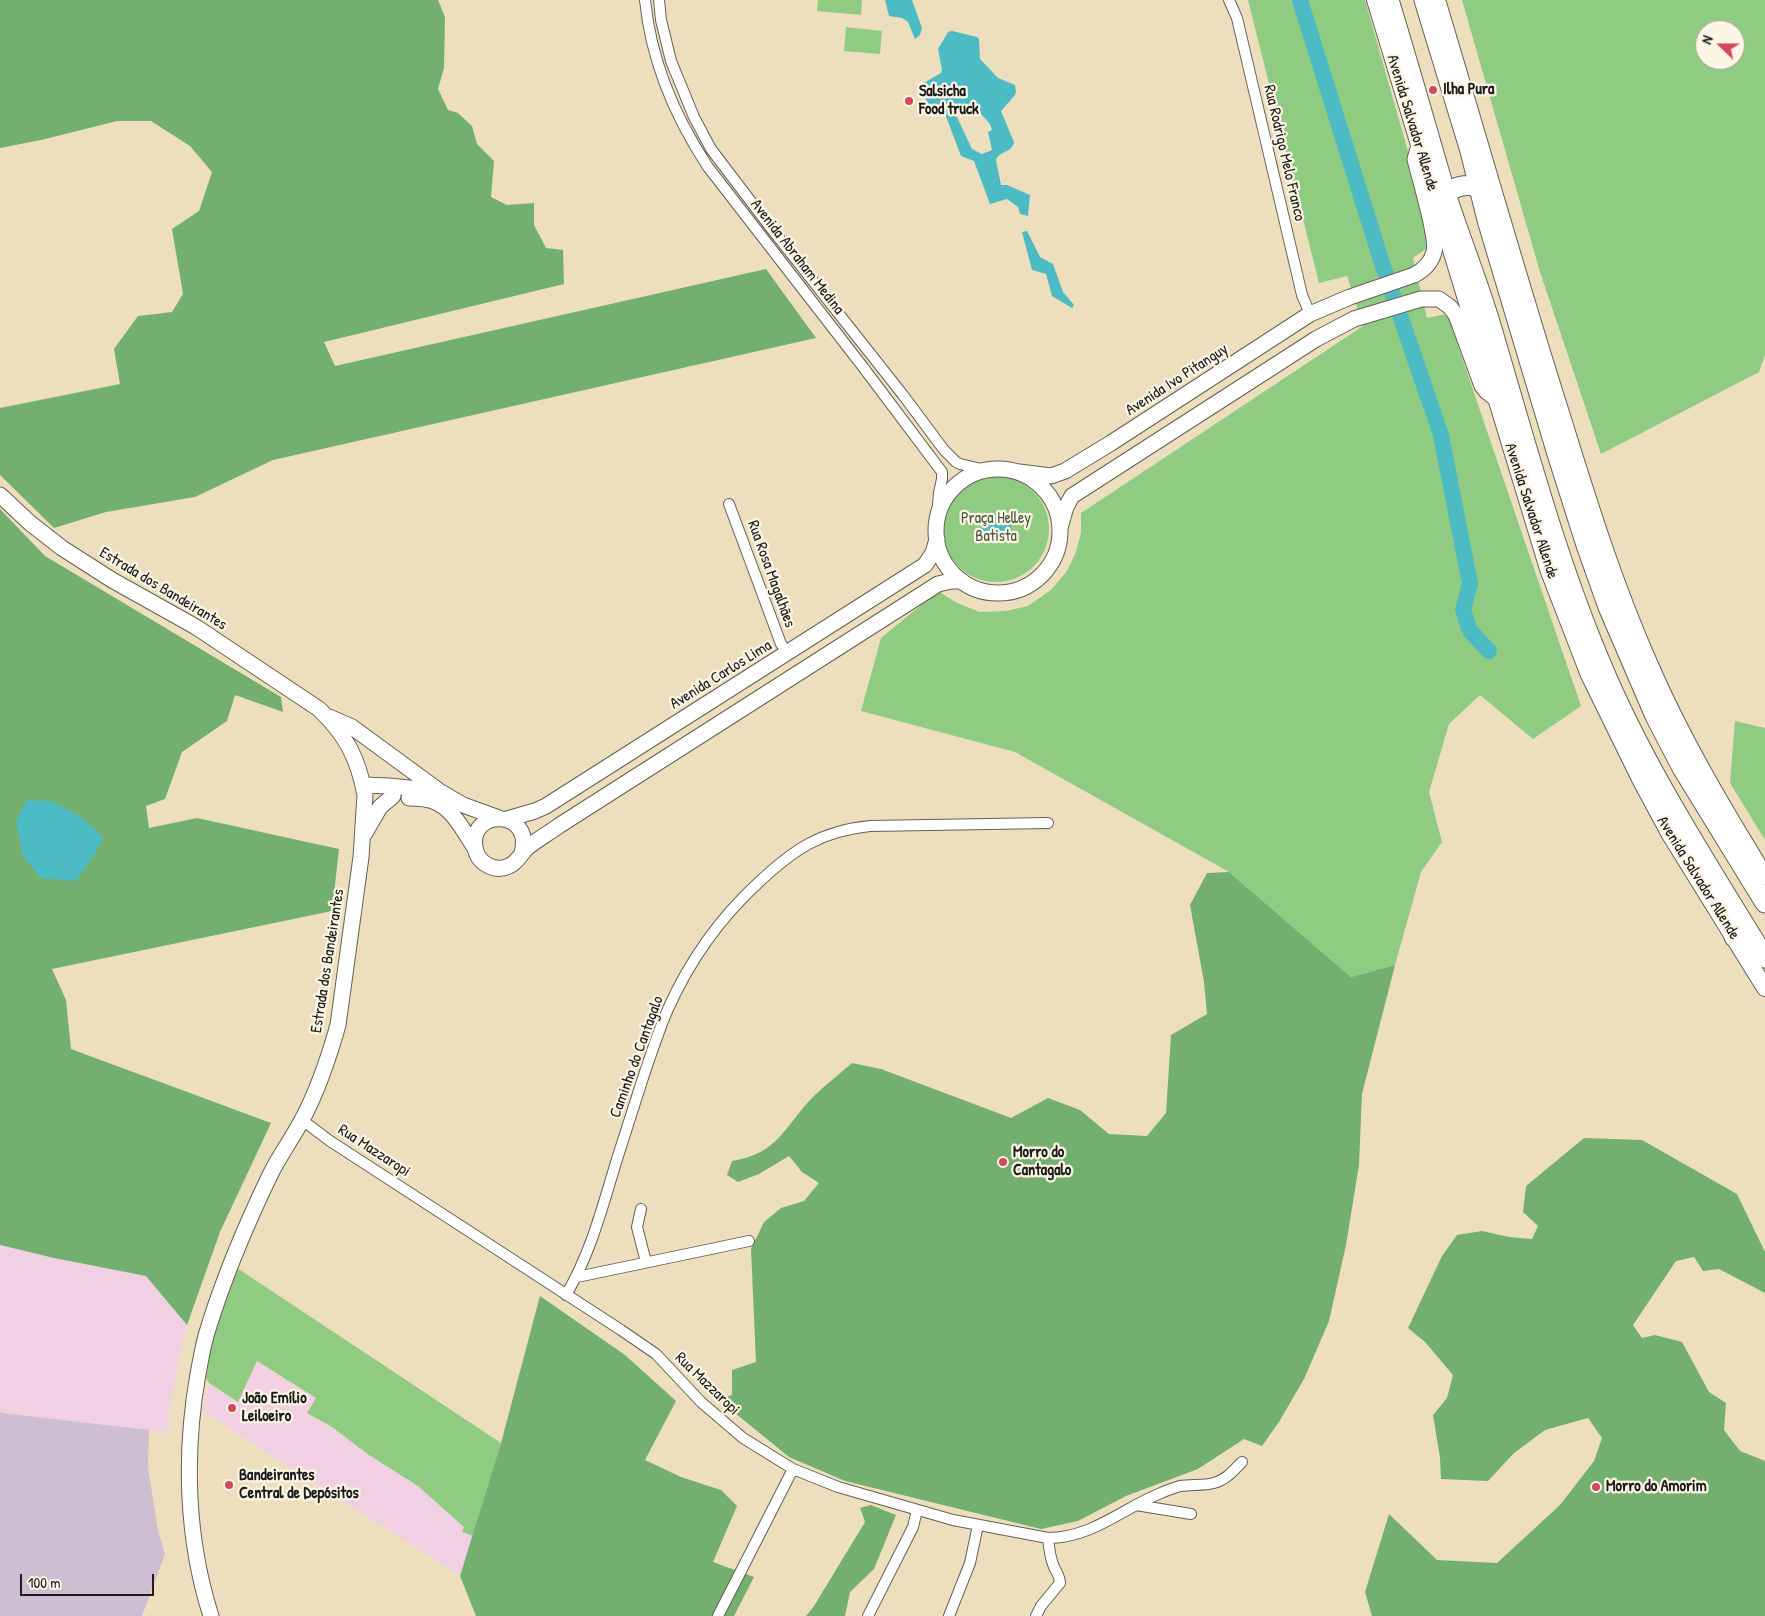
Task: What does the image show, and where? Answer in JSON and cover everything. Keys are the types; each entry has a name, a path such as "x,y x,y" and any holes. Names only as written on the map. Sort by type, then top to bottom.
{"highway":[{"name":"Avenida Salvador Allende","path":"1389,0 1442,201 1486,309 1561,555 1584,619 1610,683 1656,778 1765,958"},
{"path":"1424,0 1470,151 1487,220 1594,570 1636,673 1682,768 1765,904"},
{"path":"1442,201 1452,189 1463,185 1479,188 1489,198 1511,272 1520,282"},
{"path":"1682,768 1692,774 1765,885"},
{"path":"1678,816 1678,824 1728,916 1734,937"}],"main road":[{"name":"Avenida Salvador Allende","path":"1375,0 1419,145 1442,201 1495,398 1548,569 1589,675 1669,833 1765,988"},
{"path":"1437,0 1520,282 1600,538 1630,620 1692,752 1727,815 1765,876"}],"street":[{"name":"Avenida Abraham Medina","path":"645,0 649,32 663,80 695,147 708,167 869,374 942,472 937,518"},
{"name":"Avenida Abraham Medina","path":"659,0 661,20 671,61 694,117 711,149 944,450 960,464 986,470"},
{"name":"Rua Rodrigo Melo Franco","path":"1229,0 1237,18 1302,295 1316,311"},
{"name":"Avenida Ivo Pitanguy","path":"1019,472 1052,476 1065,472 1316,311 1423,270 1430,261 1435,246 1415,159 1419,145"},
{"path":"1060,528 1057,511 1048,494 1032,479 1019,472 1005,469 986,470 964,479 953,488 945,499 937,518 937,539 941,555 950,570 962,581 977,589 994,593 1011,592 1027,586 1041,575 1052,562 1058,545 1060,528 1066,507 1072,496 1316,339 1354,319 1425,298 1439,299 1456,315 1482,386 1495,398"},
{"path":"1316,311 1324,318 1316,339"},
{"name":"Estrada dos Bandeirantes","path":"0,496 62,548 196,628 286,686 327,717 349,744 357,762 364,790 363,836 338,1025 323,1073 302,1120 270,1175 230,1268 207,1331 200,1367 189,1441 189,1482 197,1565 211,1616"},
{"name":"Rua Rosa Magalhães","path":"729,504 781,644 788,653"},
{"name":"Avenida Carlos Lima","path":"475,848 474,840 476,833 487,821 529,814 546,806 925,565 933,553 937,539"},
{"path":"364,790 428,800 445,808 453,816 483,862 490,867 507,867 515,863 522,853 560,825 938,584 962,581"},
{"path":"327,717 352,727 463,806 514,823 522,832 524,840 522,853"},
{"path":"364,790 389,786 440,791"},
{"path":"363,836 380,807 393,796"},
{"name":"Caminho do Cantagalo","path":"566,1295 577,1277 598,1225 617,1157 655,1041 668,1009 697,957 720,923 744,896 776,866 810,842 831,832 851,828 960,823 1048,822"},
{"name":"Rua Mazzaropi","path":"302,1120 330,1141 656,1354 701,1402 743,1438 792,1469 838,1487 953,1520 1048,1538 1080,1533 1113,1519 1147,1499 1180,1486 1214,1483 1226,1478 1242,1462"},
{"path":"641,1209 637,1227 646,1262"},
{"path":"577,1277 749,1241"},
{"path":"718,1616 792,1469"},
{"path":"1136,1505 1191,1514"},
{"path":"868,1616 913,1528 917,1510"},
{"path":"949,1616 970,1563 978,1525"},
{"path":"1036,1616 1060,1584 1060,1579 1050,1553 1048,1538"}],"shaded area":[{"path":"0,1245 54,1258 146,1276 187,1325 180,1351 166,1433 2,1413 0,1411"},
{"path":"257,1361 316,1398 307,1413 332,1427 369,1455 418,1486 464,1527 462,1532 473,1536 460,1576 203,1411 209,1383 238,1402"},
{"path":"0,1411 2,1413 149,1430 148,1467 158,1531 165,1554 142,1616 0,1616"}],"green space":[{"path":"0,0 438,0 445,17 444,68 438,89 448,110 458,113 472,126 477,144 494,161 491,197 507,205 534,203 534,225 546,248 563,250 564,284 324,342 335,366 766,269 816,338 273,460 195,497 106,512 54,528 0,475 0,408 120,384 114,349 138,316 172,312 183,294 172,229 199,211 212,172 190,146 151,121 117,121 0,148"},
{"path":"818,0 862,0 861,15 817,11"},
{"path":"1248,0 1365,0 1432,236 1427,248 1413,258 1427,318 1447,314 1581,706 1533,739 1480,695 1449,724 1429,792 1442,842 1421,872 1395,965 1351,977 1229,872 1015,752 861,711 881,638 938,591 957,603 980,612 1006,611 1028,606 1051,590 1067,571 1076,552 1081,533 1081,513 1363,326 1347,276 1319,283"},
{"path":"1462,0 1765,0 1765,355 1759,372 1601,454 1540,272"},
{"path":"846,27 882,31 880,54 844,51"},
{"name":"Praça Helley Batista","path":"996,476 1016,480 1033,492 1045,509 1049,529 1045,549 1033,566 1016,578 996,582 976,578 959,566 947,549 943,529 947,509 959,492 976,480"},
{"path":"0,509 45,556 281,697 283,712 235,695 227,721 182,752 165,799 146,806 149,828 197,818 339,849 332,911 52,969 66,1000 71,1049 271,1123 220,1232 187,1325 146,1276 54,1258 0,1245"},
{"path":"1735,721 1765,728 1765,840 1730,783"},
{"path":"1229,872 1351,977 1395,965 1362,1094 1359,1165 1346,1245 1329,1321 1304,1379 1279,1422 1262,1446 1244,1439 1198,1469 1126,1496 1078,1521 1041,1529 845,1481 789,1457 719,1400 732,1395 732,1370 756,1362 751,1249 764,1222 781,1208 804,1201 819,1183 802,1172 789,1156 759,1174 738,1182 727,1175 732,1161 761,1152 771,1145 814,1096 852,1063 881,1069 1011,1118 1048,1098 1080,1110 1109,1134 1147,1136 1166,1113 1171,1035 1207,1014 1204,982 1190,905 1207,873"},
{"path":"1584,1138 1642,1140 1737,1194 1765,1252 1765,1293 1719,1269 1703,1271 1694,1257 1676,1261 1633,1325 1642,1338 1655,1335 1682,1342 1709,1392 1726,1403 1724,1430 1740,1451 1765,1461 1765,1616 1372,1616 1365,1592 1389,1514 1437,1560 1497,1563 1560,1505 1594,1461 1602,1438 1588,1418 1545,1430 1514,1453 1488,1481 1441,1479 1440,1458 1433,1415 1447,1398 1453,1375 1425,1342 1408,1328 1442,1256 1457,1235 1482,1231 1509,1237 1532,1239 1538,1226 1523,1212 1526,1186"},
{"path":"237,1268 501,1443 473,1536 462,1532 464,1527 418,1486 369,1455 332,1427 307,1413 316,1398 257,1361 238,1402 209,1383 204,1373 210,1340"},
{"path":"540,1296 625,1355 676,1401 645,1460 681,1477 721,1490 737,1506 713,1562 754,1577 734,1616 476,1616 460,1576 501,1443"},
{"path":"871,1505 896,1515 874,1569 850,1592 845,1616 806,1616 865,1522 860,1508"}],"water":[{"path":"885,0 912,0 922,28 920,35 915,39 908,22 902,18 889,16"},
{"path":"952,31 977,37 979,39 980,59 998,78 1015,85 1015,95 1001,111 1014,142 1013,146 996,160 1001,185 1007,185 1030,195 1028,216 1020,214 1018,207 1007,199 990,204 974,161 961,156 945,114 928,106 922,84 941,73 938,49 948,32","holes":["973,105 990,124 992,130 988,132 992,150 982,154 972,149 956,115"]},
{"path":"1027,231 1040,257 1053,264 1063,292 1074,305 1072,308 1052,296 1046,274 1032,270 1022,232"},
{"path":"996,513 1006,518 1011,528 1006,538 996,543 986,538 981,528 986,518"},
{"path":"27,800 51,801 80,816 103,837 95,854 76,881 41,878 23,856 16,821"}],"waterway":[{"path":"1300,0 1381,260 1441,435 1470,584 1463,610 1470,631 1489,651"}],"place":[{"name":"Ilha Pura","path":"1433,90"},
{"name":"Salsicha Food truck","path":"909,101"},
{"name":"Morro do Cantagalo","path":"1003,1162"},
{"name":"João Emílio Leiloeiro","path":"232,1408"},
{"name":"Bandeirantes Central de Depósitos","path":"229,1485"},
{"name":"Morro do Amorim","path":"1596,1487"}]}
